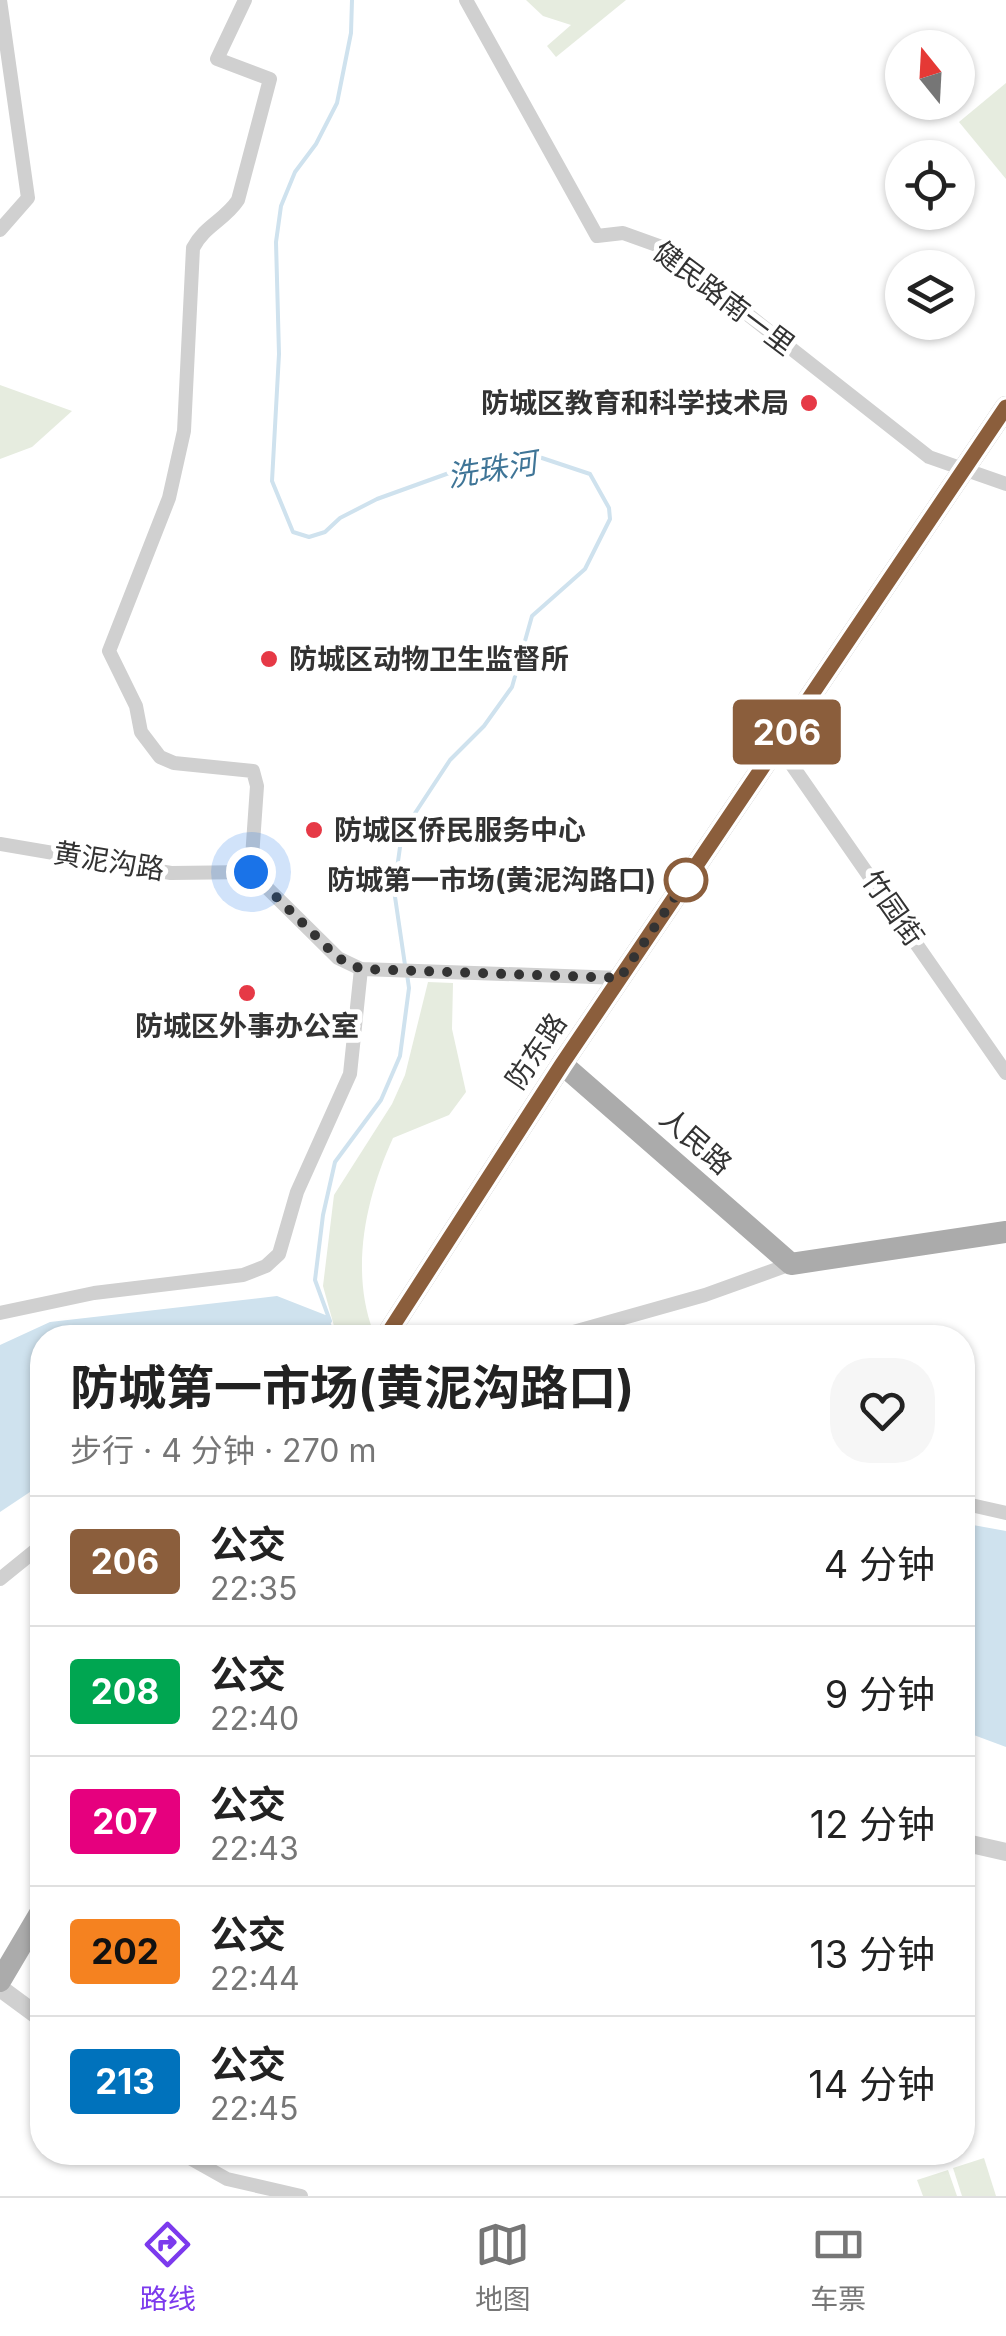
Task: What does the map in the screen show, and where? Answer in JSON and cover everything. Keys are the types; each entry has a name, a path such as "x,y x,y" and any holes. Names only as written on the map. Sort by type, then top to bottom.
{"main road":[{"name":"防东路","path":"393,1325 562,1064 1006,407"},
{"name":"人民路","path":"562,1064 791,1264"},
{"path":"791,1264 1006,1232"},
{"path":"0,1984 30,1931"}],"street":[{"path":"0,0 28,198 0,230"},
{"path":"245,0 217,59 270,79 238,200 231,211 201,232 193,248 184,431 169,498 108,650 136,706 141,732 160,757 174,763 253,770 257,786 251,872 338,958 361,969 620,978"},
{"name":"健民路南一里","path":"466,0 598,236 623,233 662,248 929,457 964,468"},
{"path":"964,468 1006,484"},
{"name":"竹园街","path":"778,744 1006,1073"},
{"name":"黄泥沟路","path":"0,844 171,872 251,872"},
{"path":"0,1314 94,1293 243,1274 266,1266 279,1254 297,1192 350,1074 361,969"},
{"path":"598,1325 705,1295 791,1264"},
{"path":"975,1506 1006,1513"},
{"path":"0,1579 30,1555"},
{"path":"975,1845 1006,1852"},
{"path":"0,1984 30,2008"},
{"path":"202,2165 227,2179 301,2196"}],"shaded area":[{"path":"526,0 626,0 556,57 547,46 571,25 543,16"},
{"path":"1006,83 1006,179 959,122 975,120 975,109"},
{"path":"0,385 72,411 32,447 0,459"},
{"path":"428,982 453,983 452,1029 466,1092 449,1115 393,1138 375,1184 364,1233 363,1283 371,1325 334,1325 323,1286 334,1195 392,1104 405,1075"},
{"path":"984,2158 996,2196 962,2196 953,2168 975,2165 975,2161"},
{"path":"948,2170 957,2196 923,2196 917,2180"}],"water":[{"path":"277,1296 328,1316 331,1325 43,1325"},
{"path":"30,1331 30,1492 0,1512 0,1345"},
{"path":"975,1525 1006,1531 1006,1747 975,1735"}],"waterway":[{"name":"洗珠河","path":"352,0 351,33 337,103 316,144 295,172 281,206 276,242 279,354 272,481 293,532 309,537 325,532 340,518 377,499 463,468 539,457 590,474 609,508 610,519 585,569 532,616 512,687 484,726 450,760 402,833 394,890 405,965"},
{"name":"洗珠河","path":"330,1321 315,1280 323,1215 335,1162 381,1100 400,1056 409,988 407,974"}],"bus line":[{"name":"206","path":"393,1325 562,1064 1006,407"}],"place":[{"name":"防城区教育和科学技术局","path":"809,403"},
{"name":"防城区动物卫生监督所","path":"269,659"},
{"name":"防城区侨民服务中心","path":"314,830"},
{"name":"防城第一市场(黄泥沟路口)","path":"686,880"},
{"name":"防城区外事办公室","path":"247,993"}],"route":[{"path":"251,872 338,958 361,969 620,978 694,869 686,880"}]}
